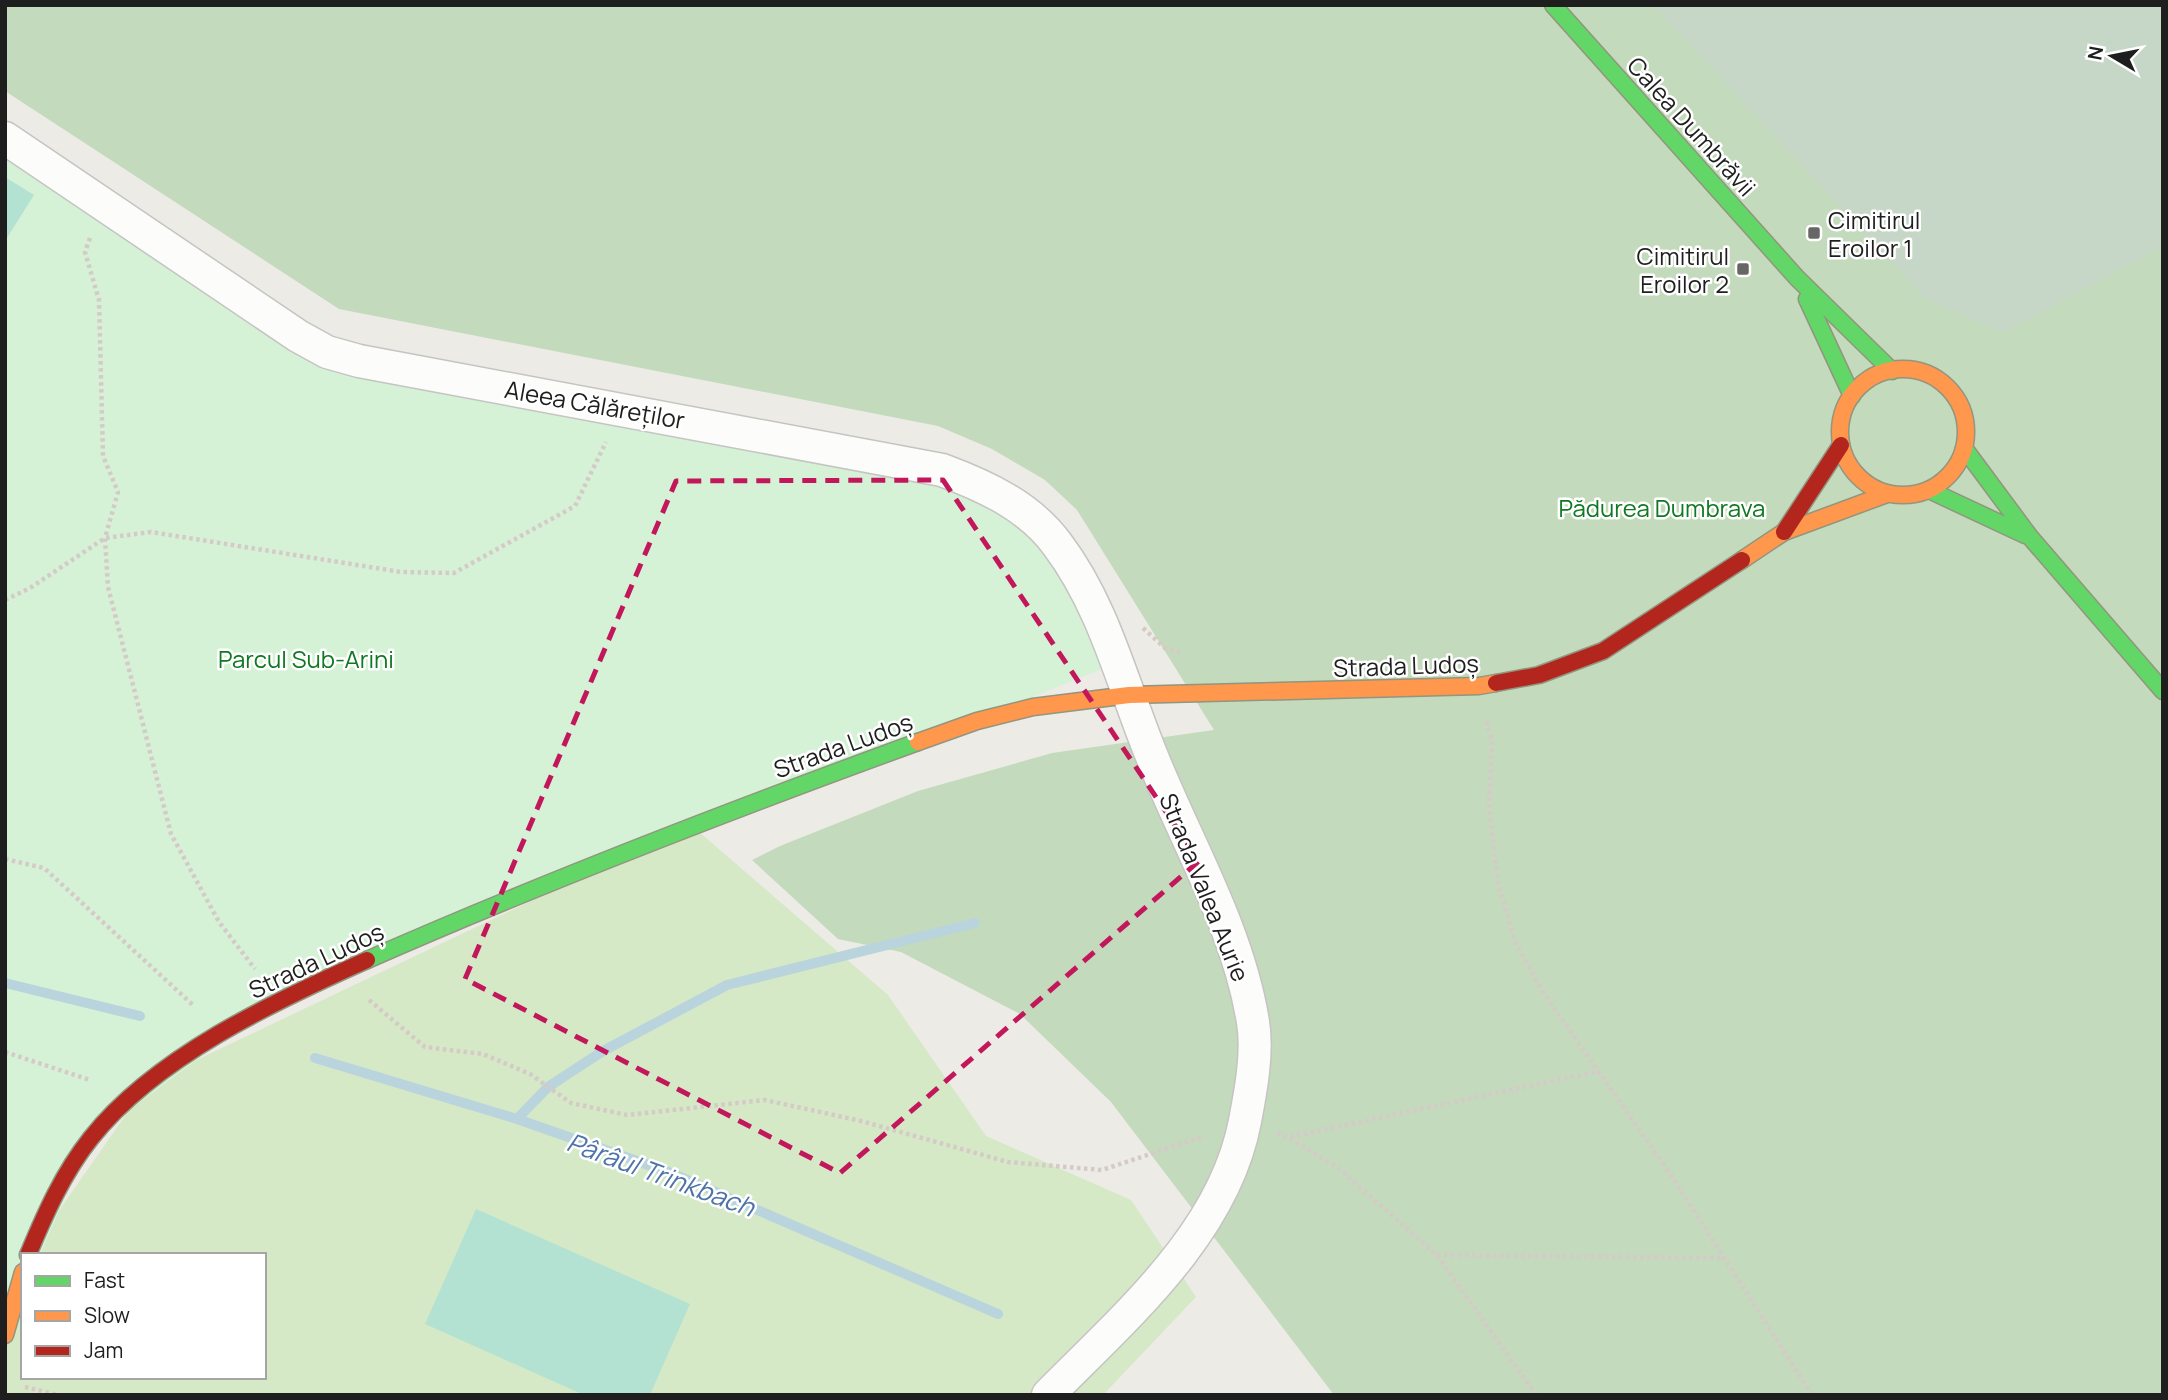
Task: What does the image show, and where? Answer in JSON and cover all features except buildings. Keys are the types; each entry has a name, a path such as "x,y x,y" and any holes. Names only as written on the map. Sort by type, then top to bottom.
{"street":[{"name":"Calea Dumbrăvii","path":"1553,5 1797,278 1892,370"},
{"name":"Aleea Călăreților","path":"5,138 298,336 327,352 372,364 917,463 970,480 1022,510 1056,542 1086,589 1129,695"},
{"name":"Calea Dumbrăvii","path":"1797,278 1852,396"},
{"path":"1892,370 1928,374 1944,384 1963,414 1964,448 1957,465 1945,480 1929,490 1909,495 1887,494 1857,476 1841,444 1843,411 1852,396 1876,376 1892,370"},
{"name":"Strada Ludoș","path":"1784,532 1841,444"},
{"path":"1964,448 2030,537 2163,691"},
{"path":"1929,490 2030,537"},
{"name":"Strada Ludoș","path":"29,1253 43,1216 68,1170 91,1138 120,1107 196,1049 278,1000 554,879 691,825 977,721 1033,707 1129,695 1479,686 1539,675 1603,651 1784,532 1887,494"},
{"name":"Strada Valea Aurie","path":"1048,1395 1144,1297 1191,1240 1212,1206 1245,1123 1254,1056 1254,1026 1247,989 1231,941 1151,754 1129,695"},
{"path":"5,1335 21,1279"}],"path":[{"path":"102,202 85,252 99,300 103,456 118,492 105,538 108,587 171,834 219,922 256,970"},
{"path":"5,600 30,589 105,538 151,532 401,572 454,573 575,506 607,440"},
{"path":"1479,686 1492,742 1489,807 1498,883 1515,942 1545,995 1600,1071 1725,1258 1812,1395"},
{"path":"5,859 44,868 193,1005"},
{"path":"368,999 425,1047 483,1054 530,1074 571,1104 627,1115 765,1100 861,1121 1008,1162 1102,1170 1245,1123 1289,1138 1336,1167 1437,1255 1536,1395"},
{"path":"5,1052 90,1080"},
{"path":"1289,1138 1600,1071"},
{"path":"1437,1255 1725,1258"},
{"path":"25,1387 58,1395"}],"highlighted area":[{"path":"943,480 1199,861 840,1173 465,979 676,481"}],"green space":[{"name":"Pădurea Dumbrava","path":"5,5 2163,5 2163,1395 1334,1395 1111,1102 1020,1014 901,952 838,939 752,860 780,846 918,791 1052,753 1214,730 1077,510 1045,480 992,449 938,426 339,309 5,91"},
{"path":"1653,5 2163,5 2163,246 2004,333 1925,298"},
{"name":"Parcul Sub-Arini","path":"5,138 298,336 917,463 1031,517 1109,666 278,1000 91,1138 41,1253 21,1253 21,1298 5,1335"},
{"path":"5,177 34,195 5,241"},
{"path":"691,825 888,995 986,1136 1131,1200 1196,1297 1103,1395 5,1395 5,1335 21,1279 21,1379 266,1379 266,1253 29,1253 148,1083"},
{"path":"476,1209 690,1304 650,1395 584,1395 425,1324"}],"waterway":[{"path":"517,1119 548,1087 603,1051 727,985 975,923"},
{"name":"Pârâul Trinkbach","path":"5,983 140,1016"},
{"name":"Pârâul Trinkbach","path":"315,1058 517,1119 674,1174 998,1314"}],"traffic: fast":[{"path":"1553,5 1797,278 1892,371"},
{"path":"1807,299 1852,396"},
{"path":"1964,448 2030,537 2163,691"},
{"path":"1929,490 2025,535"},
{"path":"367,960 641,846 918,742"}],"traffic: slow":[{"path":"1903,369 1927,374 1947,388 1961,408 1966,432 1961,456 1947,476 1927,490 1903,495 1879,490 1859,476 1845,456 1840,432 1845,408 1859,388 1879,374 1903,369"},
{"path":"1742,560 1784,532 1887,494"},
{"path":"918,742 977,721 1033,707 1129,695 1479,686 1496,683"},
{"path":"5,1335 21,1279"}],"traffic: jam":[{"path":"1784,532 1841,445"},
{"path":"1496,683 1539,675 1603,651 1742,560"},
{"path":"29,1253 55,1194 81,1151 117,1109 148,1082 218,1034 367,960"}],"place":[{"name":"Cimitirul Eroilor 1","path":"1814,233"},
{"name":"Cimitirul Eroilor 2","path":"1743,269"}]}
